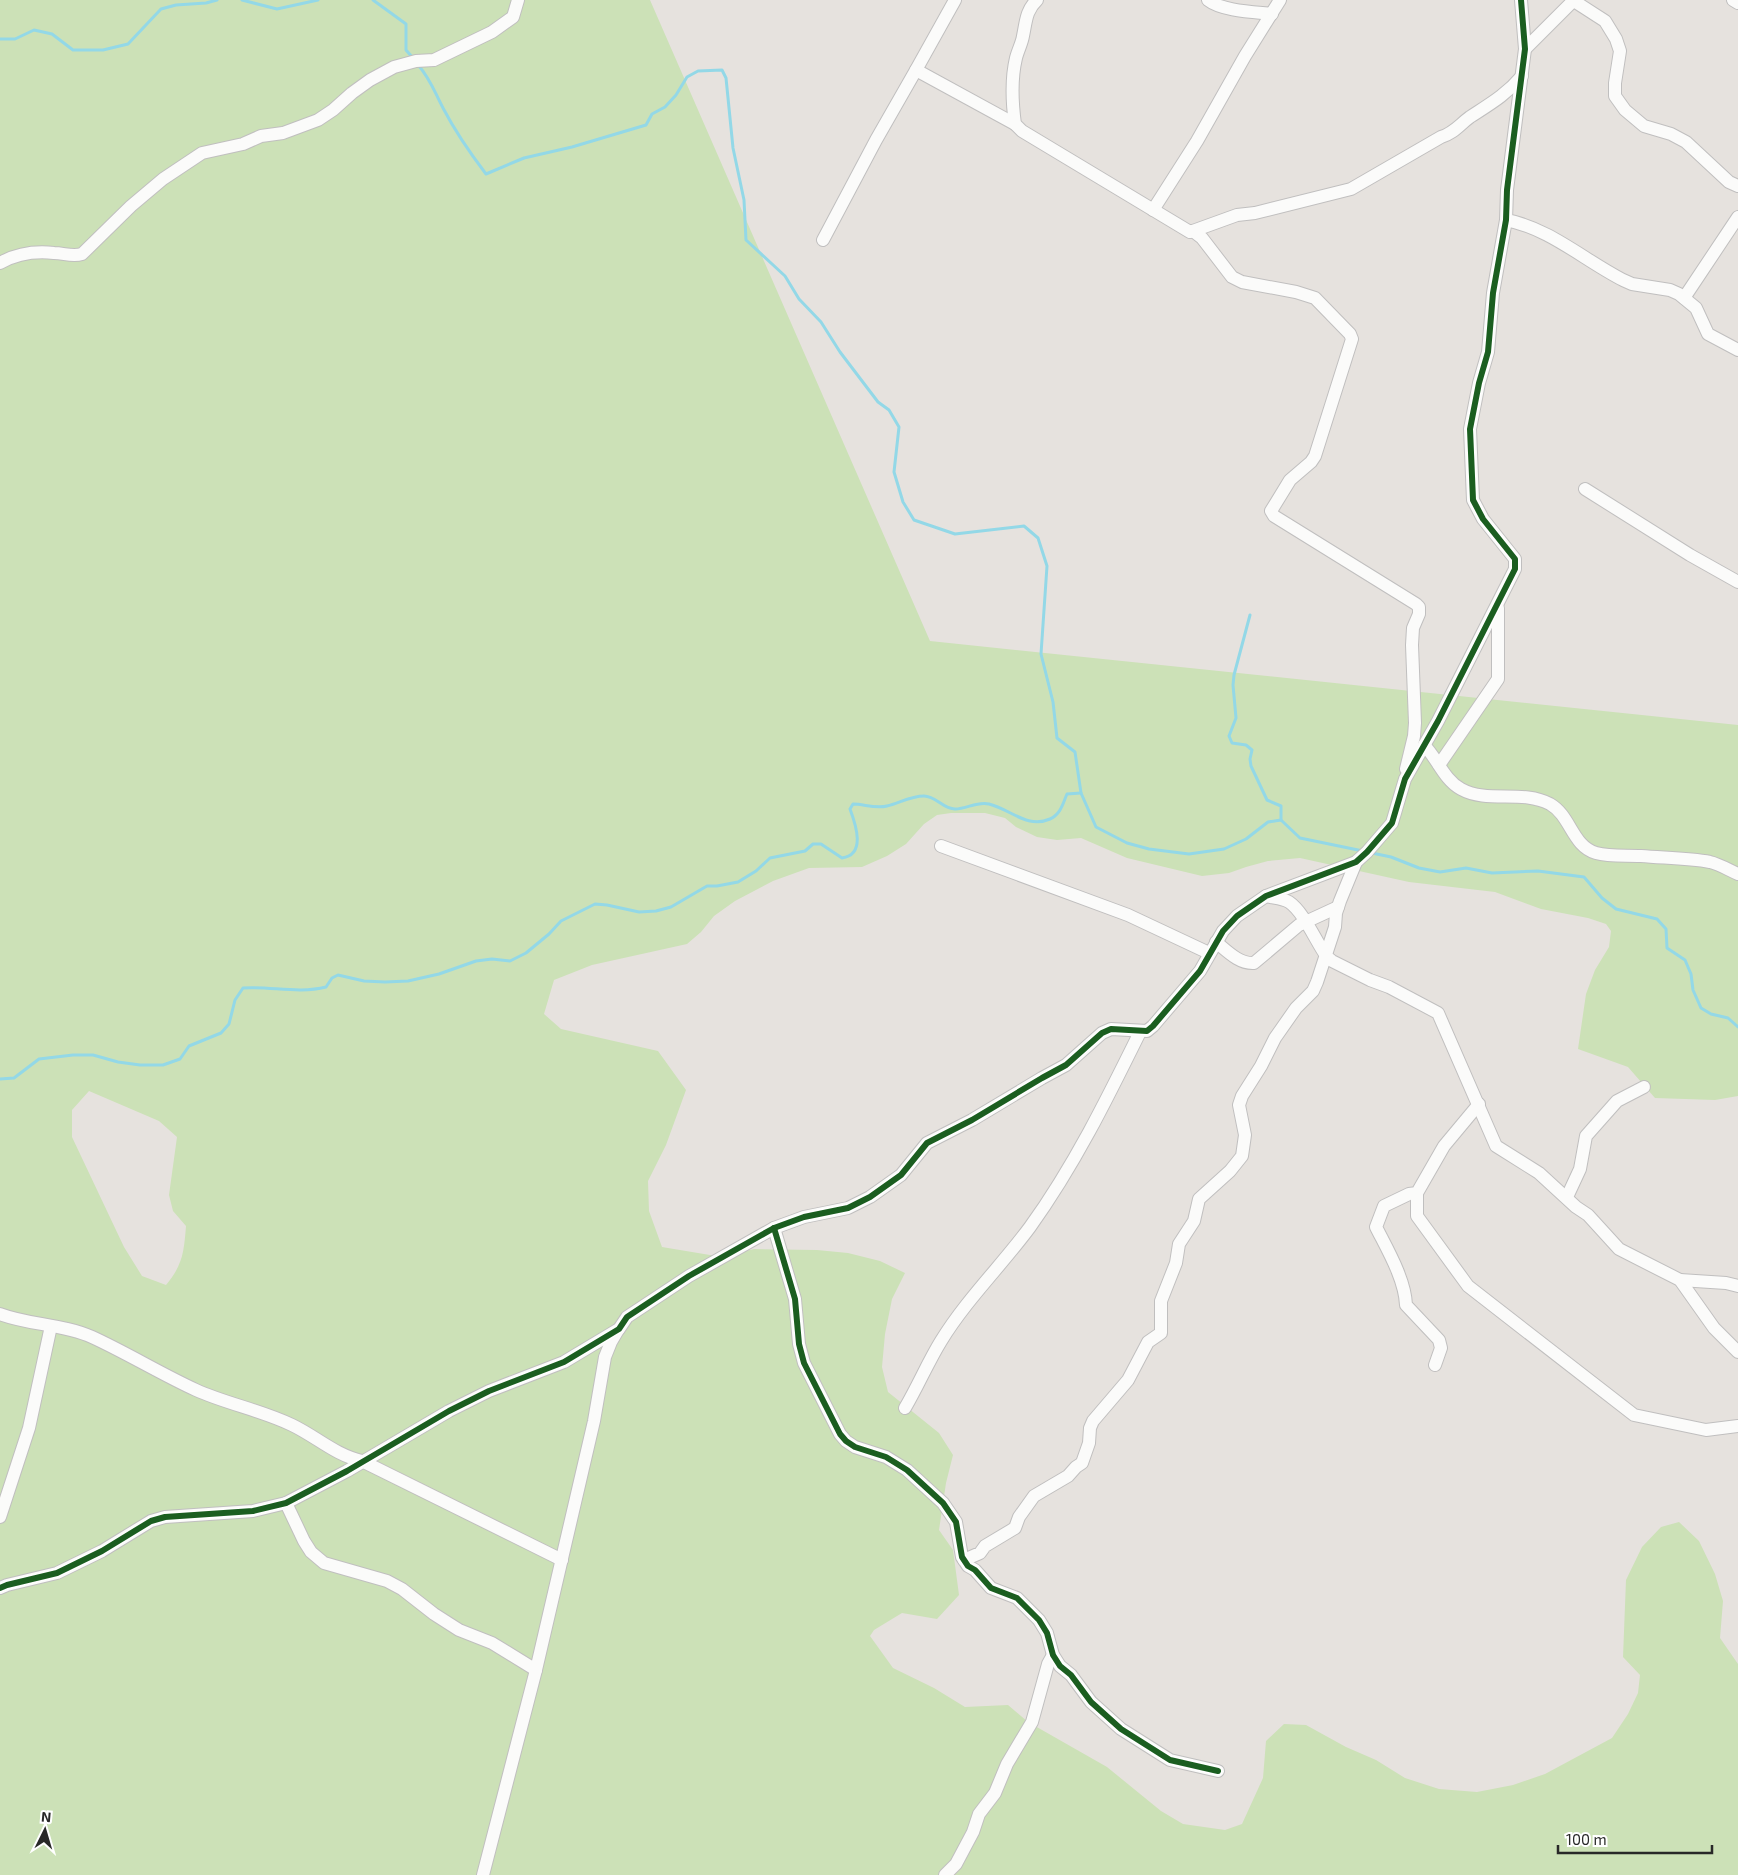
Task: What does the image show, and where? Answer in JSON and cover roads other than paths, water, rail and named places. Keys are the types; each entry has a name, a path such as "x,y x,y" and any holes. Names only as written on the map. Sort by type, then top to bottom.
{"street":[{"path":"0,263 25,253 53,252 75,256 82,254 96,238 157,185 202,153 243,144 261,136 283,133 318,120 370,80 394,67 416,61 434,60 492,32 513,17 518,0"},
{"path":"822,240 955,0"},
{"path":"1015,124 1012,86 1016,58 1023,37 1027,13 1030,6 1037,0"},
{"path":"1208,0 1212,4 1234,9 1272,14"},
{"path":"1153,210 1198,141 1245,56 1280,0"},
{"path":"1405,779 1438,721 1498,604 1516,564 1515,559 1483,519 1472,500 1470,429 1478,382 1488,352 1493,293 1506,220 1507,190 1525,49 1522,0"},
{"path":"1734,0 1738,3"},
{"path":"1525,49 1574,1 1605,22 1616,39 1620,51 1615,96 1624,110 1644,126 1671,134 1686,142 1729,182 1738,186"},
{"path":"916,70 1015,124 1022,131 1186,230 1193,231 1237,215 1267,210 1351,189 1441,136 1449,135 1468,119 1510,90 1522,76"},
{"path":"1684,298 1738,217"},
{"path":"1506,220 1525,223 1632,284 1670,290 1696,308 1708,334 1738,350"},
{"path":"483,1875 536,1670 562,1560 594,1422 605,1357 611,1342 627,1318 664,1291 701,1268 774,1228 804,1217 856,1205 870,1197 901,1175 927,1143 972,1120 1066,1065 1102,1033 1111,1029 1148,1031 1158,1022 1200,971 1213,948 1237,916 1266,896 1356,862 1392,823 1405,779 1416,724 1412,645 1419,607 1274,516 1271,511 1290,480 1311,462 1314,456 1352,339 1350,334 1315,298 1296,292 1242,282 1232,277 1202,238 1193,231"},
{"path":"1585,488 1690,555 1738,582"},
{"path":"1439,765 1498,678 1498,604"},
{"path":"1424,745 1459,788 1471,793 1487,796 1526,797 1550,804 1564,816 1584,847 1596,853 1712,863 1738,874"},
{"path":"941,846 1128,915 1213,948 1248,964 1254,963 1304,921 1338,907"},
{"path":"964,1560 980,1553 985,1546 1015,1528 1019,1517 1034,1496 1068,1476 1082,1463 1089,1443 1090,1428 1093,1421 1128,1380 1148,1342 1161,1333 1161,1301 1176,1263 1179,1244 1194,1221 1199,1199 1230,1171 1242,1156 1245,1135 1239,1105 1242,1096 1284,1025 1296,1008 1312,991 1327,957 1338,907 1356,862"},
{"path":"1266,896 1287,902 1304,921 1327,957 1340,966 1389,987 1438,1013 1496,1146 1540,1173 1588,1215 1619,1249 1680,1280 1726,1283 1738,1286"},
{"path":"905,1408 942,1340 1020,1239 1059,1184 1103,1108 1140,1032"},
{"path":"1567,1197 1580,1169 1586,1136 1617,1101 1644,1087"},
{"path":"1479,1104 1444,1146 1417,1193 1417,1216 1468,1286 1634,1415 1706,1430 1738,1426"},
{"path":"1417,1193 1409,1194 1384,1206 1376,1226 1405,1292 1406,1304 1439,1340 1442,1348 1434,1365"},
{"path":"774,1228 795,1299 799,1344 804,1363 840,1434 846,1441 855,1446 886,1457 907,1470 943,1503 956,1522 962,1557 968,1566 975,1570 991,1588 1017,1598 1039,1620 1046,1633 1053,1655 1060,1666 1071,1675 1091,1702 1121,1729 1170,1760 1218,1771"},
{"path":"1680,1280 1714,1328 1738,1352"},
{"path":"0,1314 17,1320 90,1336 196,1390 269,1415 294,1426 337,1453 362,1461 562,1560"},
{"path":"0,1517 29,1428 51,1326"},
{"path":"0,1588 57,1573 102,1551 151,1521 165,1517 253,1510 286,1503 414,1433 449,1411 489,1391 564,1362 619,1329"},
{"path":"286,1503 307,1546 324,1563 387,1581 402,1589 434,1614 459,1630 492,1643 536,1670"},
{"path":"945,1875 956,1864 973,1832 979,1814 995,1792 1016,1747 1028,1730 1053,1655"}],"waterway":[{"path":"0,39 15,39 34,30 52,34 73,50 103,50 128,44 161,9 176,5 206,3 217,0"},
{"path":"242,0 277,9 318,0"},
{"path":"373,0 406,24 406,50 413,58"},
{"path":"418,65 429,80 458,133 486,174 524,158 572,147 646,125 652,114 665,107 676,95 687,77 698,71 722,70 726,78 733,148 744,200 746,240 785,276 799,299 821,322 840,352 878,402 889,410 899,427 894,472 903,502 914,520 955,534 1024,526 1038,538 1047,566 1041,654 1053,702 1057,738 1075,752 1081,793 1096,827 1127,843 1149,849 1189,854 1224,849 1246,839 1268,822 1281,820 1300,838 1363,851"},
{"path":"1250,615 1234,675 1236,718 1229,736 1232,743 1246,745 1252,750 1251,766 1267,800 1281,806 1281,820"},
{"path":"0,1079 14,1078 39,1059 73,1055 93,1055 118,1062 140,1065 163,1065 180,1059 189,1046 221,1033 229,1024 235,1000 243,988 316,989 326,987 332,978 338,975 364,981 408,981 439,974 476,961 492,959 510,961 526,953 561,921 595,904 639,912 656,911 671,907 707,886 738,882 756,871 770,858 805,851 813,844 821,844 842,858 849,856 857,845 855,823 850,809 853,804 883,807 914,797 924,796 955,809 985,803 997,806 1034,822 1054,817 1061,808 1067,794 1081,793"},
{"path":"1372,853 1391,857 1419,868 1440,872 1466,868 1492,873 1538,871 1584,877 1602,898 1616,909 1657,919 1666,929 1667,948 1685,960 1691,974 1693,990 1701,1008 1711,1014 1728,1018 1738,1027"}]}
